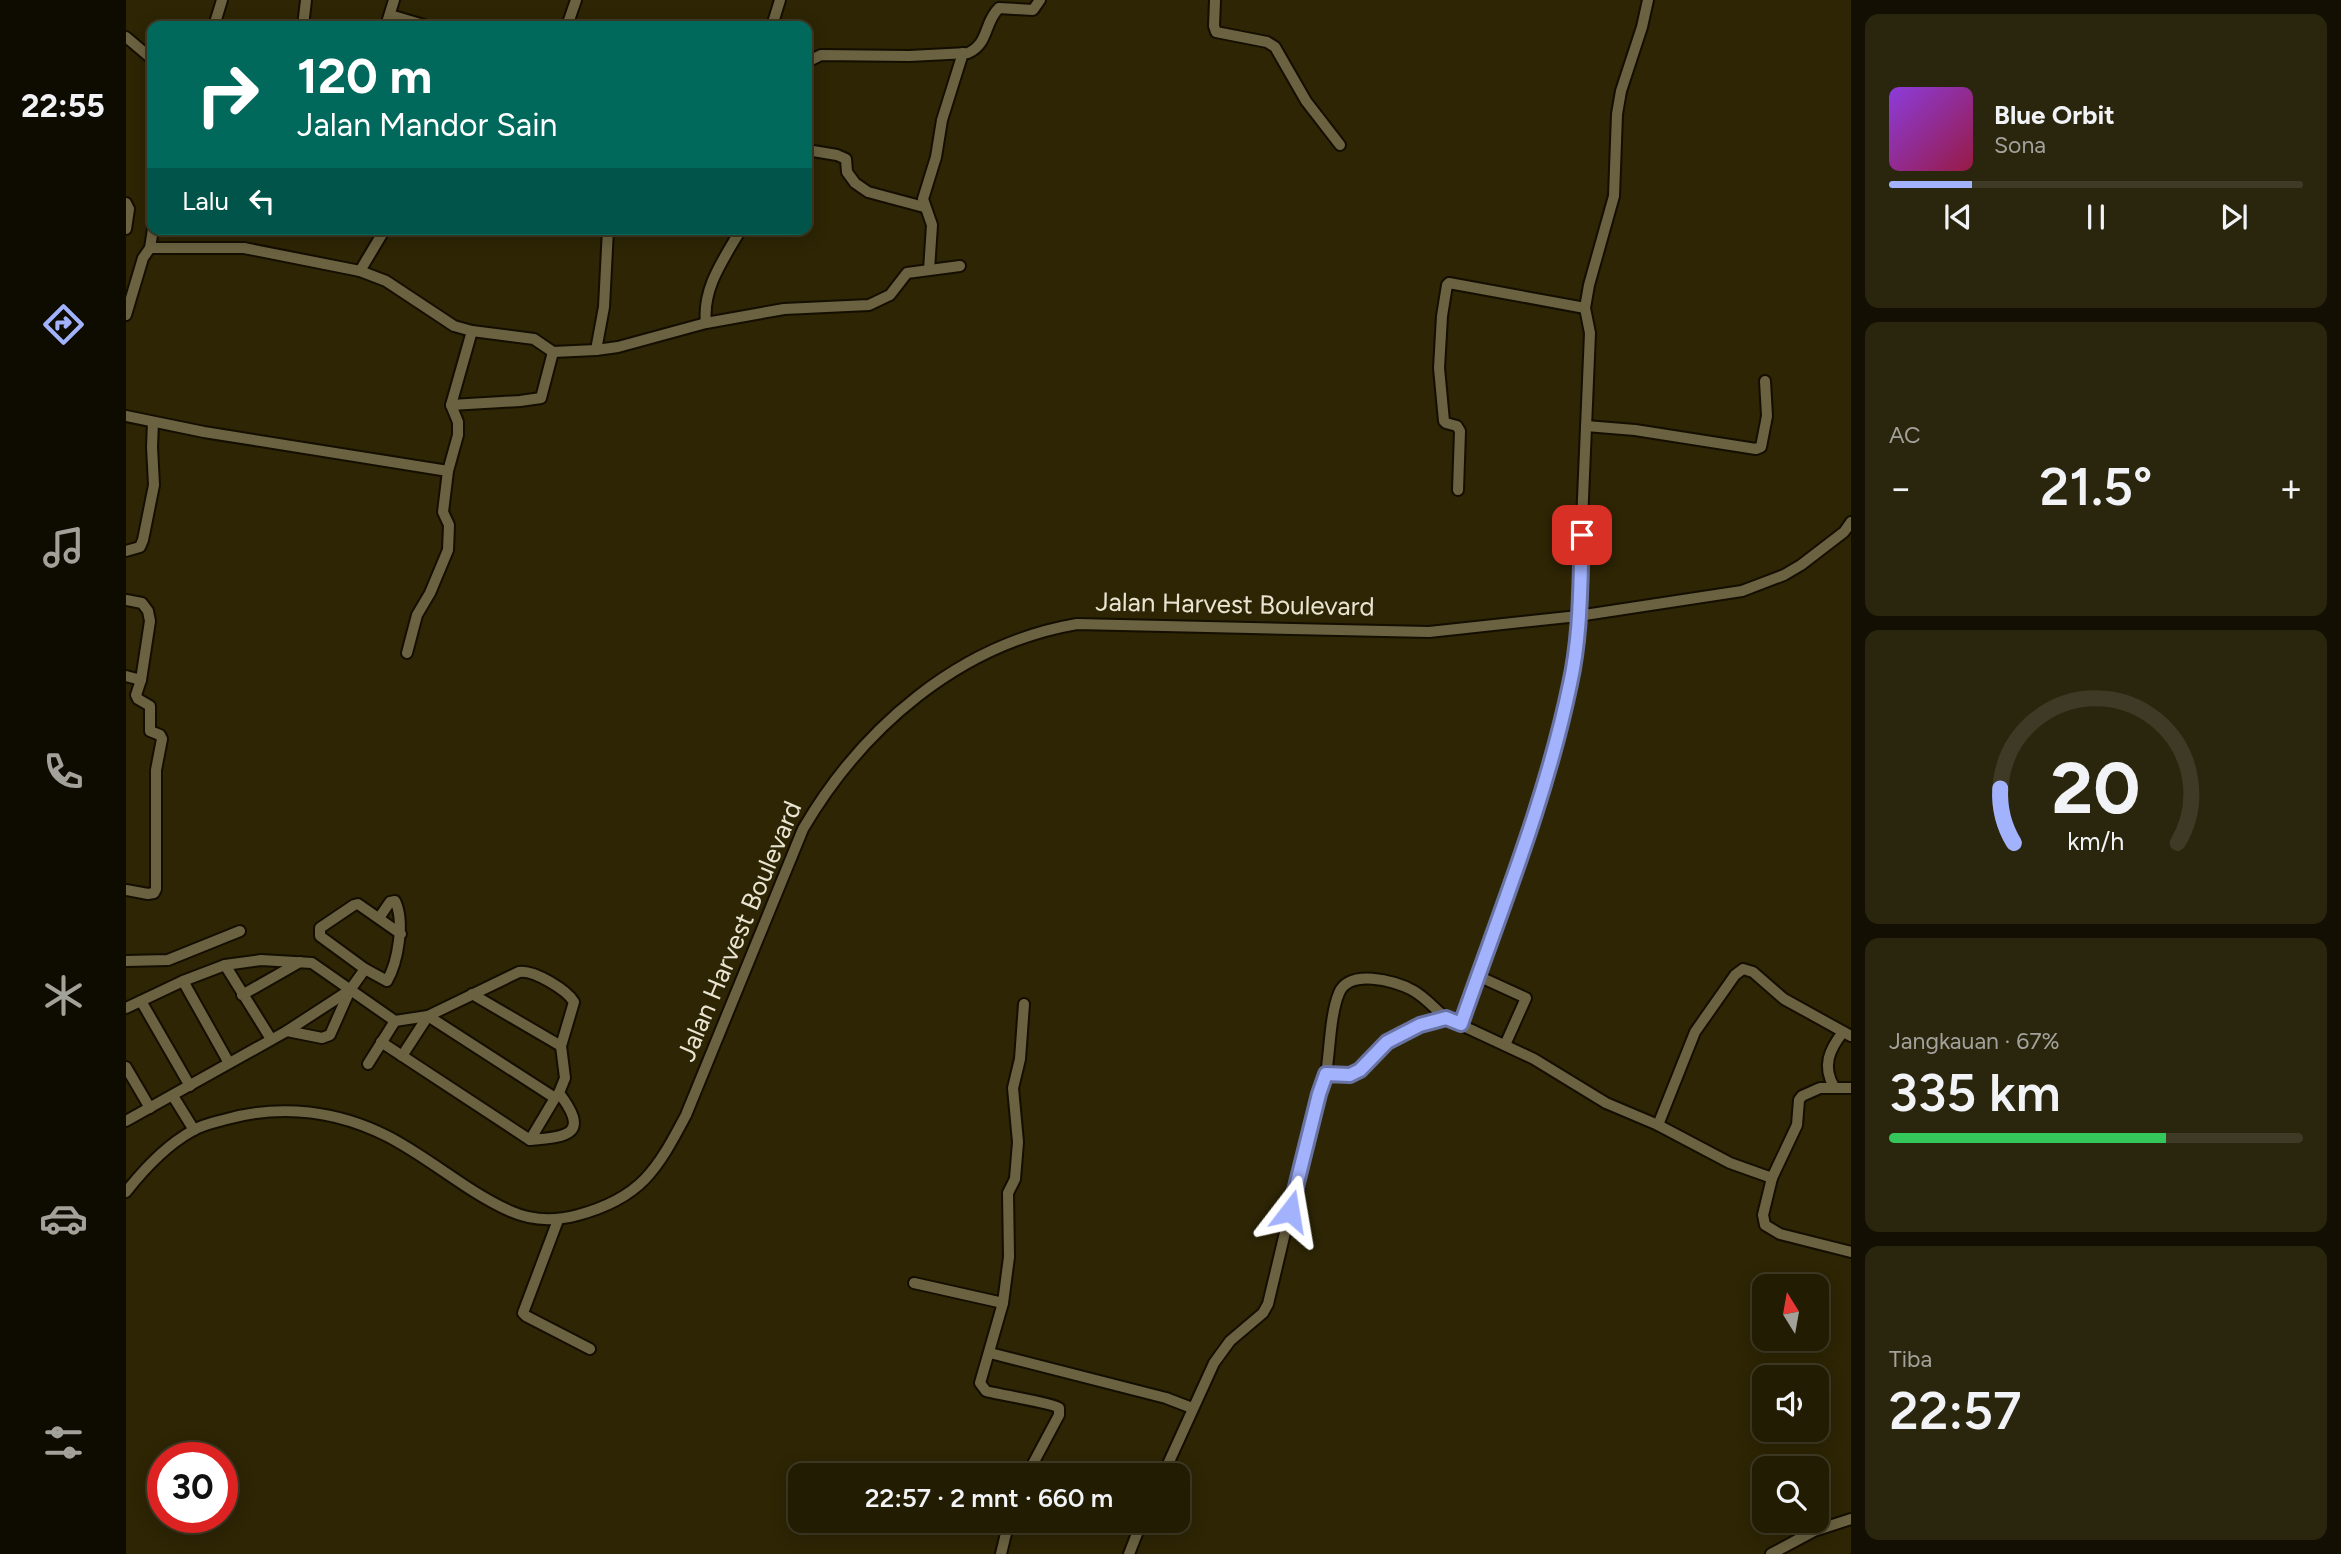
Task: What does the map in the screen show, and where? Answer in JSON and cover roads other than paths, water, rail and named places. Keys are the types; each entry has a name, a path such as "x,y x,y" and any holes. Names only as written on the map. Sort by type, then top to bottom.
{"street":[{"path":"216,21 222,0"},
{"path":"304,21 306,0"},
{"path":"388,21 394,0"},
{"path":"569,21 576,0"},
{"path":"773,21 779,0"},
{"path":"812,60 821,55 909,56 976,50 984,40 990,20 999,8 1032,10 1040,0"},
{"path":"1215,0 1216,32 1267,42 1275,47 1306,101 1340,145"},
{"path":"1461,1024 1503,911 1571,682 1578,616 1590,333 1585,308 1614,195 1617,114 1621,91 1648,0"},
{"path":"390,15 410,21"},
{"path":"126,37 147,55"},
{"path":"929,270 932,225 923,199 936,157 942,120 963,53"},
{"path":"812,151 842,157 847,162 848,174 863,189 924,206"},
{"path":"126,203 129,209 126,229"},
{"path":"126,315 152,235"},
{"path":"360,271 381,235"},
{"path":"596,350 604,307 608,235"},
{"path":"706,323 705,300 709,286 738,235"},
{"path":"150,248 244,248 360,271 386,281 454,326 534,339 552,352 618,347 706,323 784,310 869,305 890,295 907,273 960,266"},
{"path":"1458,490 1460,431 1457,426 1444,421 1439,368 1447,285 1585,308"},
{"path":"407,653 417,615 430,593 448,550 449,525 443,512 448,471 458,435 458,422 451,405 472,331"},
{"path":"451,405 541,398 552,352"},
{"path":"1586,426 1646,431 1756,449 1761,447 1765,434 1765,381"},
{"path":"126,416 448,471"},
{"path":"126,551 140,547 143,540 154,485 153,422"},
{"name":"Jalan Harvest Boulevard","path":"126,1192 171,1144 194,1130 255,1111 304,1111 343,1118 388,1137 511,1212 558,1220 598,1210 615,1202 646,1179 668,1149 686,1115 803,829 822,796 842,770 890,719 936,683 973,659 1029,635 1077,624 1429,632 1578,616 1742,591 1784,575 1801,565 1844,532 1851,522"},
{"path":"126,600 142,603 149,615 141,680 136,695 150,706 150,731 162,739 156,769 156,889 148,894 126,890"},
{"path":"126,676 141,680"},
{"path":"126,1008 225,965 252,960 300,962 358,979 387,981 401,934 395,901 390,902 379,918"},
{"path":"395,1021 321,938 319,932 320,928 356,905 361,905 401,934"},
{"path":"126,961 168,960 240,931"},
{"path":"242,995 300,962"},
{"path":"225,965 271,1040"},
{"path":"1658,1125 1695,1032 1739,971 1753,972 1784,999 1847,1034 1834,1043 1828,1057 1827,1073 1834,1087"},
{"path":"368,1063 395,1021 428,1016 519,972 531,972 568,994 574,1002 561,1046 565,1078 530,1140"},
{"path":"1478,976 1526,998 1505,1045"},
{"path":"1168,1463 1214,1363 1230,1341 1263,1313 1268,1304 1326,1074 1338,995 1349,982 1360,978 1377,979 1412,990 1446,1018 1534,1059 1606,1102 1658,1125 1680,1139 1730,1163 1772,1178"},
{"path":"287,1031 327,1037 330,1035 358,979"},
{"path":"126,1121 287,1031 358,979"},
{"path":"183,981 229,1063"},
{"path":"472,994 561,1046"},
{"path":"141,1001 190,1086"},
{"path":"1024,1004 1020,1059 1013,1088 1018,1142 1015,1180 1009,1193 1009,1257 1003,1303 981,1383 986,1391 1053,1404 1059,1408 1059,1415 1033,1463"},
{"path":"402,1056 428,1016"},
{"path":"381,1042 530,1140 568,1135 573,1130 575,1124 569,1107 557,1096 428,1016"},
{"path":"1326,1074 1350,1075 1360,1070 1387,1042 1420,1025 1446,1018"},
{"path":"126,1067 150,1108"},
{"path":"1851,1088 1811,1090 1799,1100 1797,1125 1772,1178 1762,1215 1765,1225 1780,1234 1851,1252"},
{"path":"173,1096 194,1130"},
{"path":"558,1220 523,1313 526,1317 590,1349"},
{"path":"914,1283 1003,1303"},
{"path":"990,1353 1166,1398 1192,1408"},
{"path":"1771,1554 1814,1531 1851,1519"},
{"path":"1001,1554 1006,1533"},
{"path":"1129,1554 1137,1533"}]}
